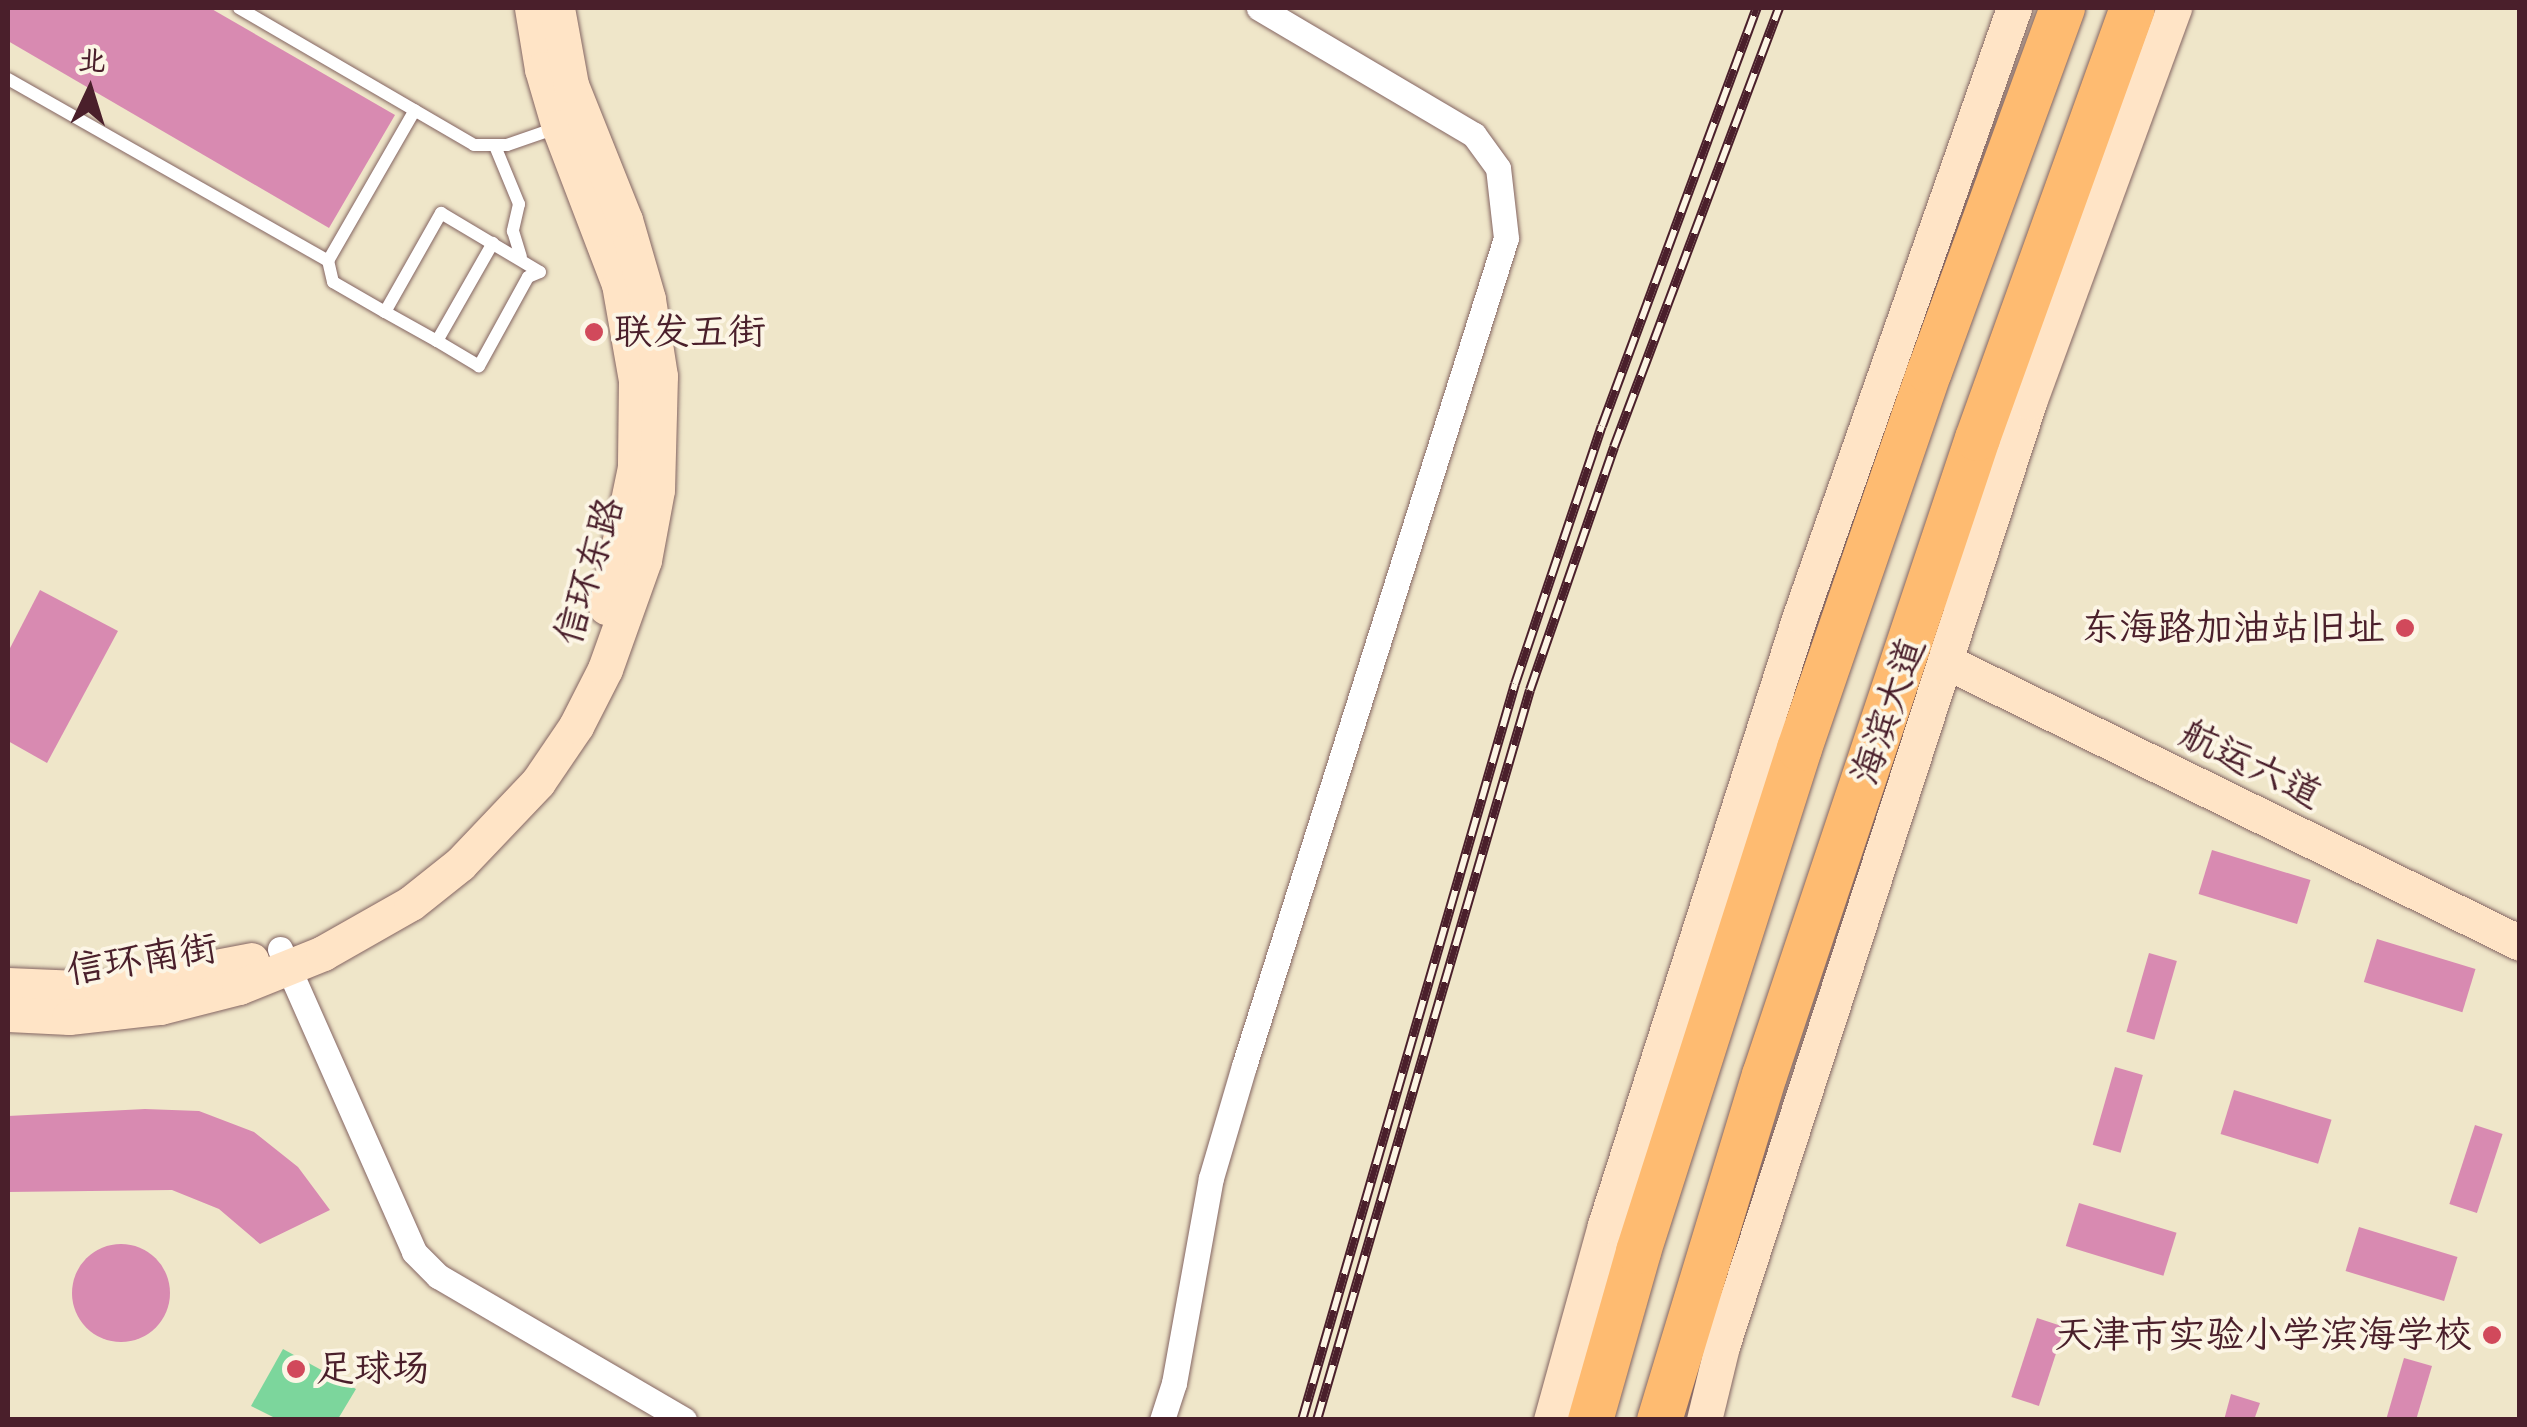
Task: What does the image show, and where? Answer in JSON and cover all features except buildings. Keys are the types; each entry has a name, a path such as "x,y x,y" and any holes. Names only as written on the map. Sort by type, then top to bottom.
{"highway":[{"name":"海滨大道","path":"1590,1420 1643,1232 1799,748 1928,371 2062,8"},
{"name":"海滨大道","path":"1660,1420 1764,1075 1977,438 2132,8"}],"main road":[{"name":"信环东路","path":"284,959 411,903 460,864 513,811 576,726 605,670 634,594 657,490 658,357 648,300 625,220 542,69 532,8"},
{"name":"信环东路","path":"557,8 570,122"},
{"path":"1551,1420 1604,1225 1800,616 2014,8"},
{"path":"1704,1420 1722,1346 2028,402 2174,8"},
{"name":"航运六道","path":"1945,661 2520,944"},
{"name":"信环南街","path":"8,985 100,988 284,959"},
{"name":"信环南街","path":"8,1014 69,1017 160,1007 199,999 284,959"}],"street":[{"path":"1162,1420 1174,1384 1212,1178 1244,1066 1506,238 1498,168 1474,135 1260,8"},
{"path":"284,959 414,1252 438,1276 684,1420"}],"lane":[{"path":"239,8 474,145 495,146 570,122"},
{"path":"8,79 328,261"},
{"path":"385,312 441,213 521,257 540,272 528,277 479,366 437,341 385,312 333,282 328,261 416,110"},
{"path":"495,146 519,204 513,231 521,257"},
{"path":"437,341 492,243"}],"green space":[{"name":"足球场","path":"283,1349 356,1389 338,1419 277,1419 251,1406"}],"railway":[{"path":"1302,1420 1515,684 1602,426 1757,8"},
{"path":"1317,1420 1530,690 1614,447 1779,8"}],"place":[{"name":"联发五街","path":"594,332"},
{"name":"东海路加油站旧址","path":"2405,628"},
{"name":"天津市实验小学滨海学校","path":"2492,1335"},
{"name":"足球场","path":"296,1369"}]}
